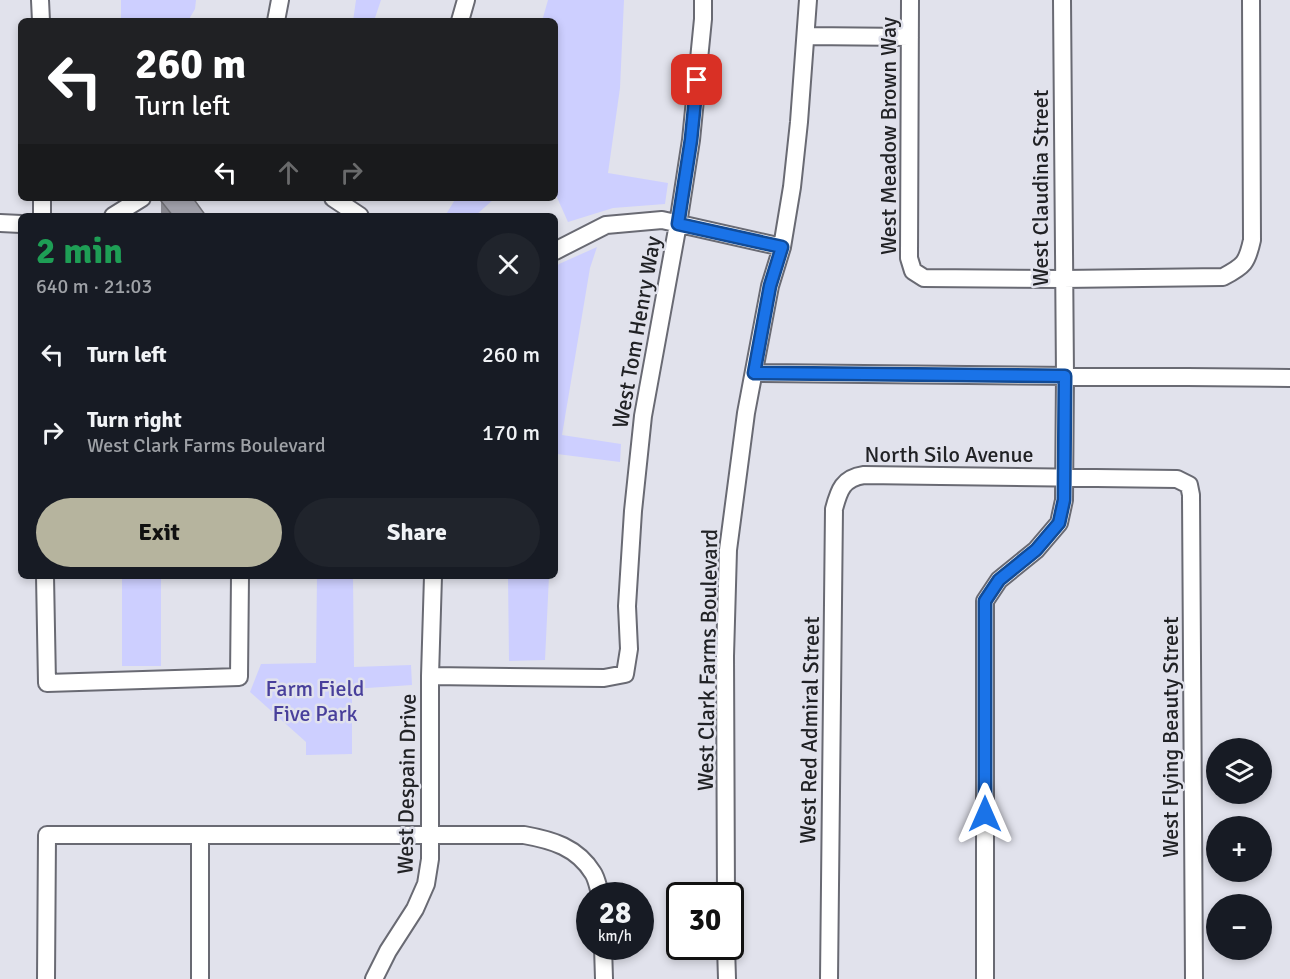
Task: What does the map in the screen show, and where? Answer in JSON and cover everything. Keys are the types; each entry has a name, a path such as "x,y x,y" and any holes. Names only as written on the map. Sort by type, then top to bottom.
{"street":[{"path":"40,0 40,18"},
{"path":"277,18 280,0"},
{"path":"461,18 466,0"},
{"name":"West Tom Henry Way","path":"430,676 604,678 625,674 629,649 627,606 633,511 643,416 691,140 703,0"},
{"name":"West Clark Farms Boulevard","path":"726,882 725,656 728,550 754,373 770,286 782,247 792,187 808,0"},
{"name":"West Meadow Brown Way","path":"910,0 909,258 913,271 924,278 1063,279"},
{"name":"West Claudina Street","path":"985,979 985,601 999,580 1036,550 1059,523 1064,500 1062,0"},
{"path":"1063,279 1223,277 1242,267 1249,256 1252,240 1251,0"},
{"path":"806,36 910,37"},
{"path":"118,213 137,201"},
{"path":"337,201 353,213"},
{"path":"558,249 606,225 662,220 782,247"},
{"path":"0,223 18,224"},
{"path":"754,373 1290,378"},
{"name":"North Silo Avenue","path":"844,483 853,476 864,475 1177,479 1189,485 1191,495"},
{"name":"West Red Admiral Street","path":"829,979 834,508 844,483"},
{"name":"West Flying Beauty Street","path":"1191,495 1194,979"},
{"path":"45,579 47,683 239,677 240,579"},
{"name":"West Despain Drive","path":"374,979 388,951 415,909 426,884 430,859 430,676 433,579"},
{"path":"46,979 47,835 524,835 554,841 576,854 593,873 596,882"},
{"path":"200,835 200,979"},
{"path":"603,960 604,979"},
{"path":"726,960 727,979"}],"green space":[{"path":"121,0 196,0 195,9 190,18 121,18"},
{"path":"356,0 381,0 375,18 353,18"},
{"path":"548,0 624,0 620,88 608,173 668,183 665,204 613,208 568,222 558,200 558,18 543,18"},
{"path":"454,201 492,201 478,213 447,213"},
{"path":"597,247 590,268 562,435 621,444 620,462 558,454 559,264"},
{"path":"122,579 161,579 161,666 122,666"},
{"name":"Farm Field Five Park","path":"317,579 353,579 354,667 411,665 412,685 352,689 352,754 306,755 306,742 250,692 261,664 316,663"},
{"path":"508,579 549,579 545,660 509,661"}],"building":[{"path":"161,201 195,201 204,213 171,213"}],"route":[{"path":"697,80 691,140 678,224 782,247 770,286 754,373 1065,376 1064,500 1059,523 1036,550 999,580 985,601 985,814"}]}
